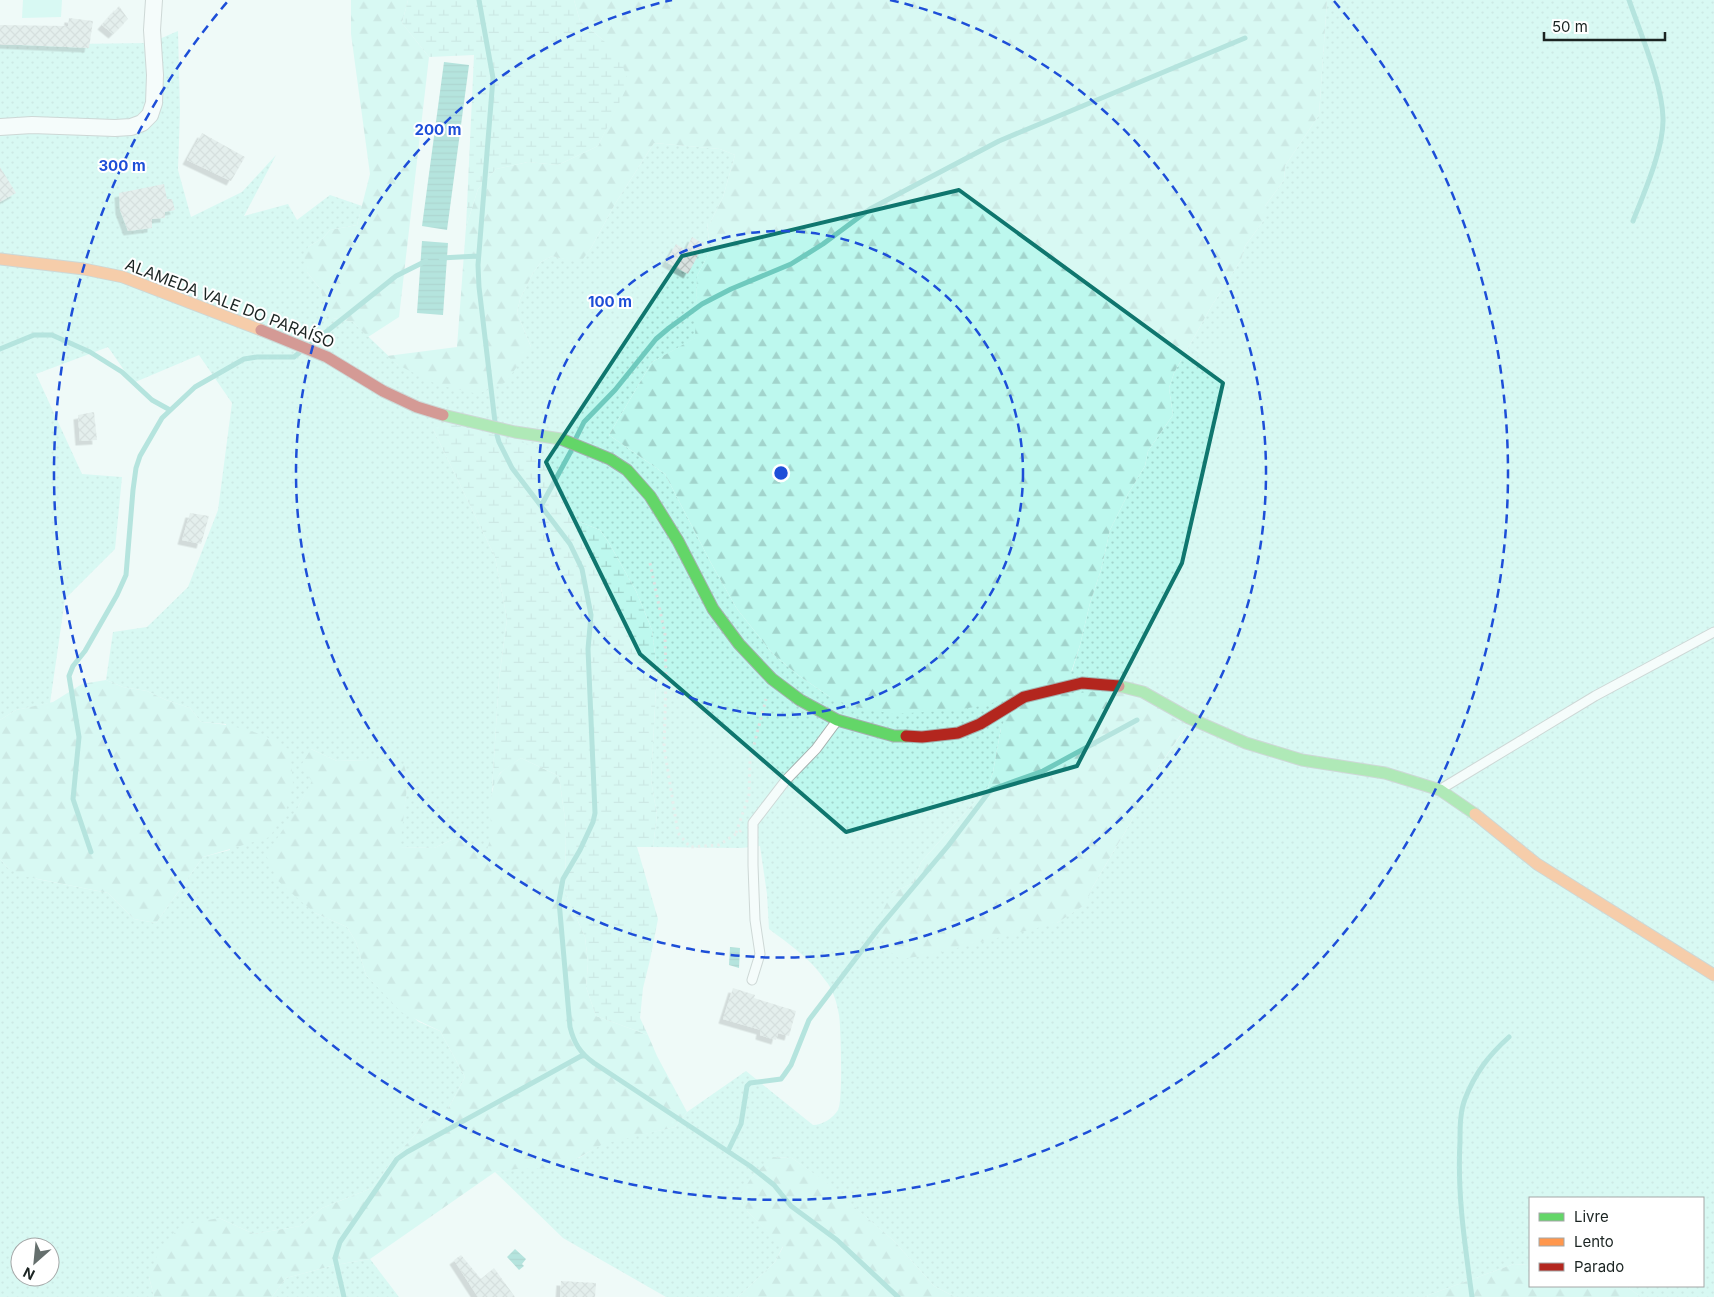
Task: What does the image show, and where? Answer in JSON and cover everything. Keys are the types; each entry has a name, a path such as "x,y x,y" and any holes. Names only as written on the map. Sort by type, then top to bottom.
{"street":[{"path":"0,126 32,125 115,128 132,127 142,123 150,115 154,103 155,75 152,30 154,0"},
{"name":"ALAMEDA VALE DO PARAÍSO","path":"0,259 84,269 123,276 327,357 383,391 417,408 515,432 561,439 610,459 627,470 650,496 678,541 713,609 739,644 772,679 800,700 837,720 894,736 922,737 958,733 980,724 1024,697 1082,684 1116,686 1143,692 1189,718 1246,743 1302,760 1405,778 1440,790 1483,820 1537,864 1714,975"}],"lane":[{"path":"1440,790 1595,696 1714,632"},
{"path":"752,980 760,954 755,920 754,823 786,780 816,749 837,720"}],"path":[{"path":"650,564 665,634 664,747 678,833 690,848 718,845 754,823"},
{"path":"735,834 749,796 750,760 772,679"}],"highlighted area":[{"path":"959,190 1223,383 1182,563 1077,766 846,832 640,654 546,462 682,256"}],"green space":[{"path":"23,0 62,0 61,17 22,18"},
{"path":"351,0 408,0 402,23 429,57 399,317 368,337 353,322 333,318 326,313 321,290 307,272 304,256 308,247 323,238 330,230 357,225 370,174 351,34"},
{"path":"408,0 574,0 580,21 602,39 615,53 629,83 598,146 558,165 528,162 496,169 478,189 466,227 474,55 429,57 402,23"},
{"path":"574,0 1327,0 1319,115 1285,166 1284,180 1265,206 1267,212 1264,220 1245,246 1241,260 1211,307 1174,373 1169,388 1173,415 1148,451 1145,466 1110,530 1101,570 1068,682 985,705 957,710 893,714 851,706 830,697 798,675 773,654 737,609 665,474 609,435 652,362 695,338 697,276 710,251 707,222 710,223 723,197 735,155 720,149 654,143 580,263 552,256 541,262 533,273 520,299 517,313 531,347 506,382 478,394 438,385 398,365 387,356 457,347 466,227 478,189 496,169 528,162 558,165 598,146 628,83 602,39 580,21"},
{"path":"1327,0 1714,0 1714,1297 1641,1297 1627,1287 1704,1287 1704,1197 1529,1197 1529,1265 1514,1264 1423,1297 955,1297 934,1286 893,1240 822,1180 792,1158 773,1157 751,1178 747,1211 783,1246 775,1262 738,1297 666,1297 563,1238 495,1172 579,1158 603,1143 675,1127 687,1112 746,1071 813,1125 824,1122 836,1113 840,1104 839,1015 832,992 819,972 799,952 769,929 767,894 760,846 741,848 653,847 657,815 651,780 657,670 652,630 636,591 600,530 575,520 564,510 545,464 433,429 495,557 507,619 499,679 492,789 491,841 487,851 456,838 434,848 399,847 408,779 365,760 337,761 311,749 313,781 298,807 315,913 347,927 356,942 366,975 384,993 419,1022 440,1031 465,1077 448,1109 424,1121 417,1133 400,1151 372,1188 322,1208 300,1226 254,1234 219,1218 149,1277 154,1297 0,1297 0,859 8,868 37,879 108,893 134,919 156,923 203,857 230,850 226,724 201,722 190,708 147,691 123,687 106,680 113,632 147,627 188,587 218,510 232,403 199,355 133,383 108,347 36,374 82,474 122,477 115,549 65,599 50,703 16,710 0,720 0,45 150,43 178,31 180,111 178,170 191,217 242,192 276,155 244,216 288,204 297,220 330,195 362,206 357,225 330,230 323,238 308,247 307,272 321,290 333,318 353,322 398,365 531,347 517,313 520,299 533,273 541,262 552,256 580,262 591,248 615,204 654,143 720,149 735,155 723,197 710,223 707,223 710,251 697,276 696,338 652,362 609,435 665,474 737,609 773,654 798,675 830,697 1072,671 1101,570 1110,530 1145,466 1148,451 1173,415 1169,388 1174,373 1211,307 1241,260 1245,246 1264,220 1265,206 1284,180 1285,166 1319,115","holes":["1001,728 1186,728 1153,775 1131,822 1092,888 1085,904 1057,923 892,893 913,883 921,862 988,787 993,772"]},
{"path":"445,422 528,444 545,464 564,510 575,520 600,530 609,543 636,591 652,630 657,670 651,780 657,815 653,847 637,847 658,919 643,988 640,1018 648,1035 596,1016 586,987 588,963 585,937 565,892 566,827 559,776 521,758 500,773 492,789 499,679 507,619 495,557 433,429"},
{"path":"106,680 123,687 147,691 190,708 201,722 247,730 269,738 290,750 293,783 286,810 270,837 203,857 156,923 134,919 108,893 23,876 8,868 0,859 0,720 16,710 53,702 82,684"},
{"path":"1132,690 1186,727 1153,775 1131,822 1092,888 1086,904 1057,923 929,955 900,959 886,949 880,928 883,910 892,893 913,883 921,862 988,787 993,772 1001,728 1008,711 1038,695"},
{"path":"311,749 337,761 365,760 404,765 408,779 400,847 434,848 456,838 487,850 491,831 492,793 501,772 521,758 559,776 566,827 565,892 585,937 588,963 586,987 596,1016 648,1035 687,1112 675,1127 603,1144 560,1168 516,1169 495,1172 370,1259 335,1265 286,1278 272,1297 154,1297 149,1277 158,1253 181,1225 219,1218 254,1234 300,1226 322,1208 372,1188 400,1151 417,1133 424,1121 448,1109 465,1077 440,1031 401,1012 366,975 356,942 347,927 315,913 277,880 266,855 298,807 312,781 300,767"},
{"path":"772,1157 792,1158 823,1180 893,1240 934,1286 955,1297 738,1297 775,1262 783,1247 747,1211 740,1196 751,1178"},
{"path":"370,1259 399,1297 272,1297 286,1278 335,1265"},
{"path":"1514,1264 1529,1265 1529,1287 1627,1287 1641,1297 1423,1297"}],"shaded area":[{"path":"444,62 469,65 447,230 422,226"},
{"path":"422,241 448,243 443,315 417,313"},
{"path":"730,947 740,948 739,968 729,965"},
{"path":"515,1249 526,1259 522,1264 524,1266 519,1270 507,1257"}],"building":[{"path":"119,6 128,19 113,34 102,25"},
{"path":"69,18 93,21 89,48 0,44 0,25 68,26"},
{"path":"202,133 245,157 231,181 187,160"},
{"path":"0,167 16,193 0,202"},
{"path":"164,184 167,199 172,199 175,210 165,212 165,218 152,219 152,228 128,231 120,210 119,193"},
{"path":"692,237 704,244 688,274 666,262 676,244 686,250"},
{"path":"94,412 97,440 80,441 78,415"},
{"path":"190,513 209,516 201,544 182,540"},
{"path":"733,988 755,995 754,998 796,1011 789,1036 778,1033 776,1040 760,1035 761,1030 723,1019"},
{"path":"461,1255 481,1279 494,1268 515,1297 478,1297 454,1260"},
{"path":"561,1281 596,1283 595,1297 560,1297"}],"waterway":[{"path":"479,0 493,78 478,265 495,422"},
{"path":"1629,0 1655,75 1662,104 1663,118 1657,156 1633,221"},
{"path":"576,438 584,422 615,390 656,339 702,304 731,289 791,264 823,244 870,209 999,141 1245,38"},
{"path":"441,258 478,256"},
{"path":"311,344 396,276 426,261"},
{"path":"0,349 34,335 52,335 90,352 122,372 152,400 170,410"},
{"path":"91,852 73,799 79,737 69,676 73,666 85,651 117,595 126,575 133,490 140,456 162,418 195,387 244,359 294,357 299,353"},
{"path":"497,435 512,468 570,544 582,569 591,615 588,649 595,813 593,822 580,850 563,879 559,901 570,1027 573,1038 581,1051 594,1063 750,1166 774,1185 791,1206 837,1240 898,1297"},
{"path":"541,506 571,451"},
{"path":"728,1151 741,1124 747,1086 750,1083 781,1079 791,1065 809,1020 879,928 948,846 989,792 1043,771 1137,720"},
{"path":"1472,1297 1461,1200 1459,1161 1461,1114 1465,1099 1478,1073 1509,1037"},
{"path":"344,1297 335,1258 340,1242 397,1159 583,1055"}],"traffic: fast":[{"path":"443,415 515,432 561,439 610,459 627,470 650,496 678,541 713,609 739,644 772,679 800,700 837,720 894,736 906,736"},
{"path":"1119,686 1143,692 1189,718 1246,743 1302,760 1385,773 1440,790 1475,814"}],"traffic: slow":[{"path":"0,259 84,269 123,277 261,330"},
{"path":"1475,814 1537,864 1714,975"}],"traffic: jam":[{"path":"261,330 327,357 383,391 417,407 443,415"},
{"path":"906,736 922,737 958,733 980,724 1024,697 1082,683 1119,686"}]}
